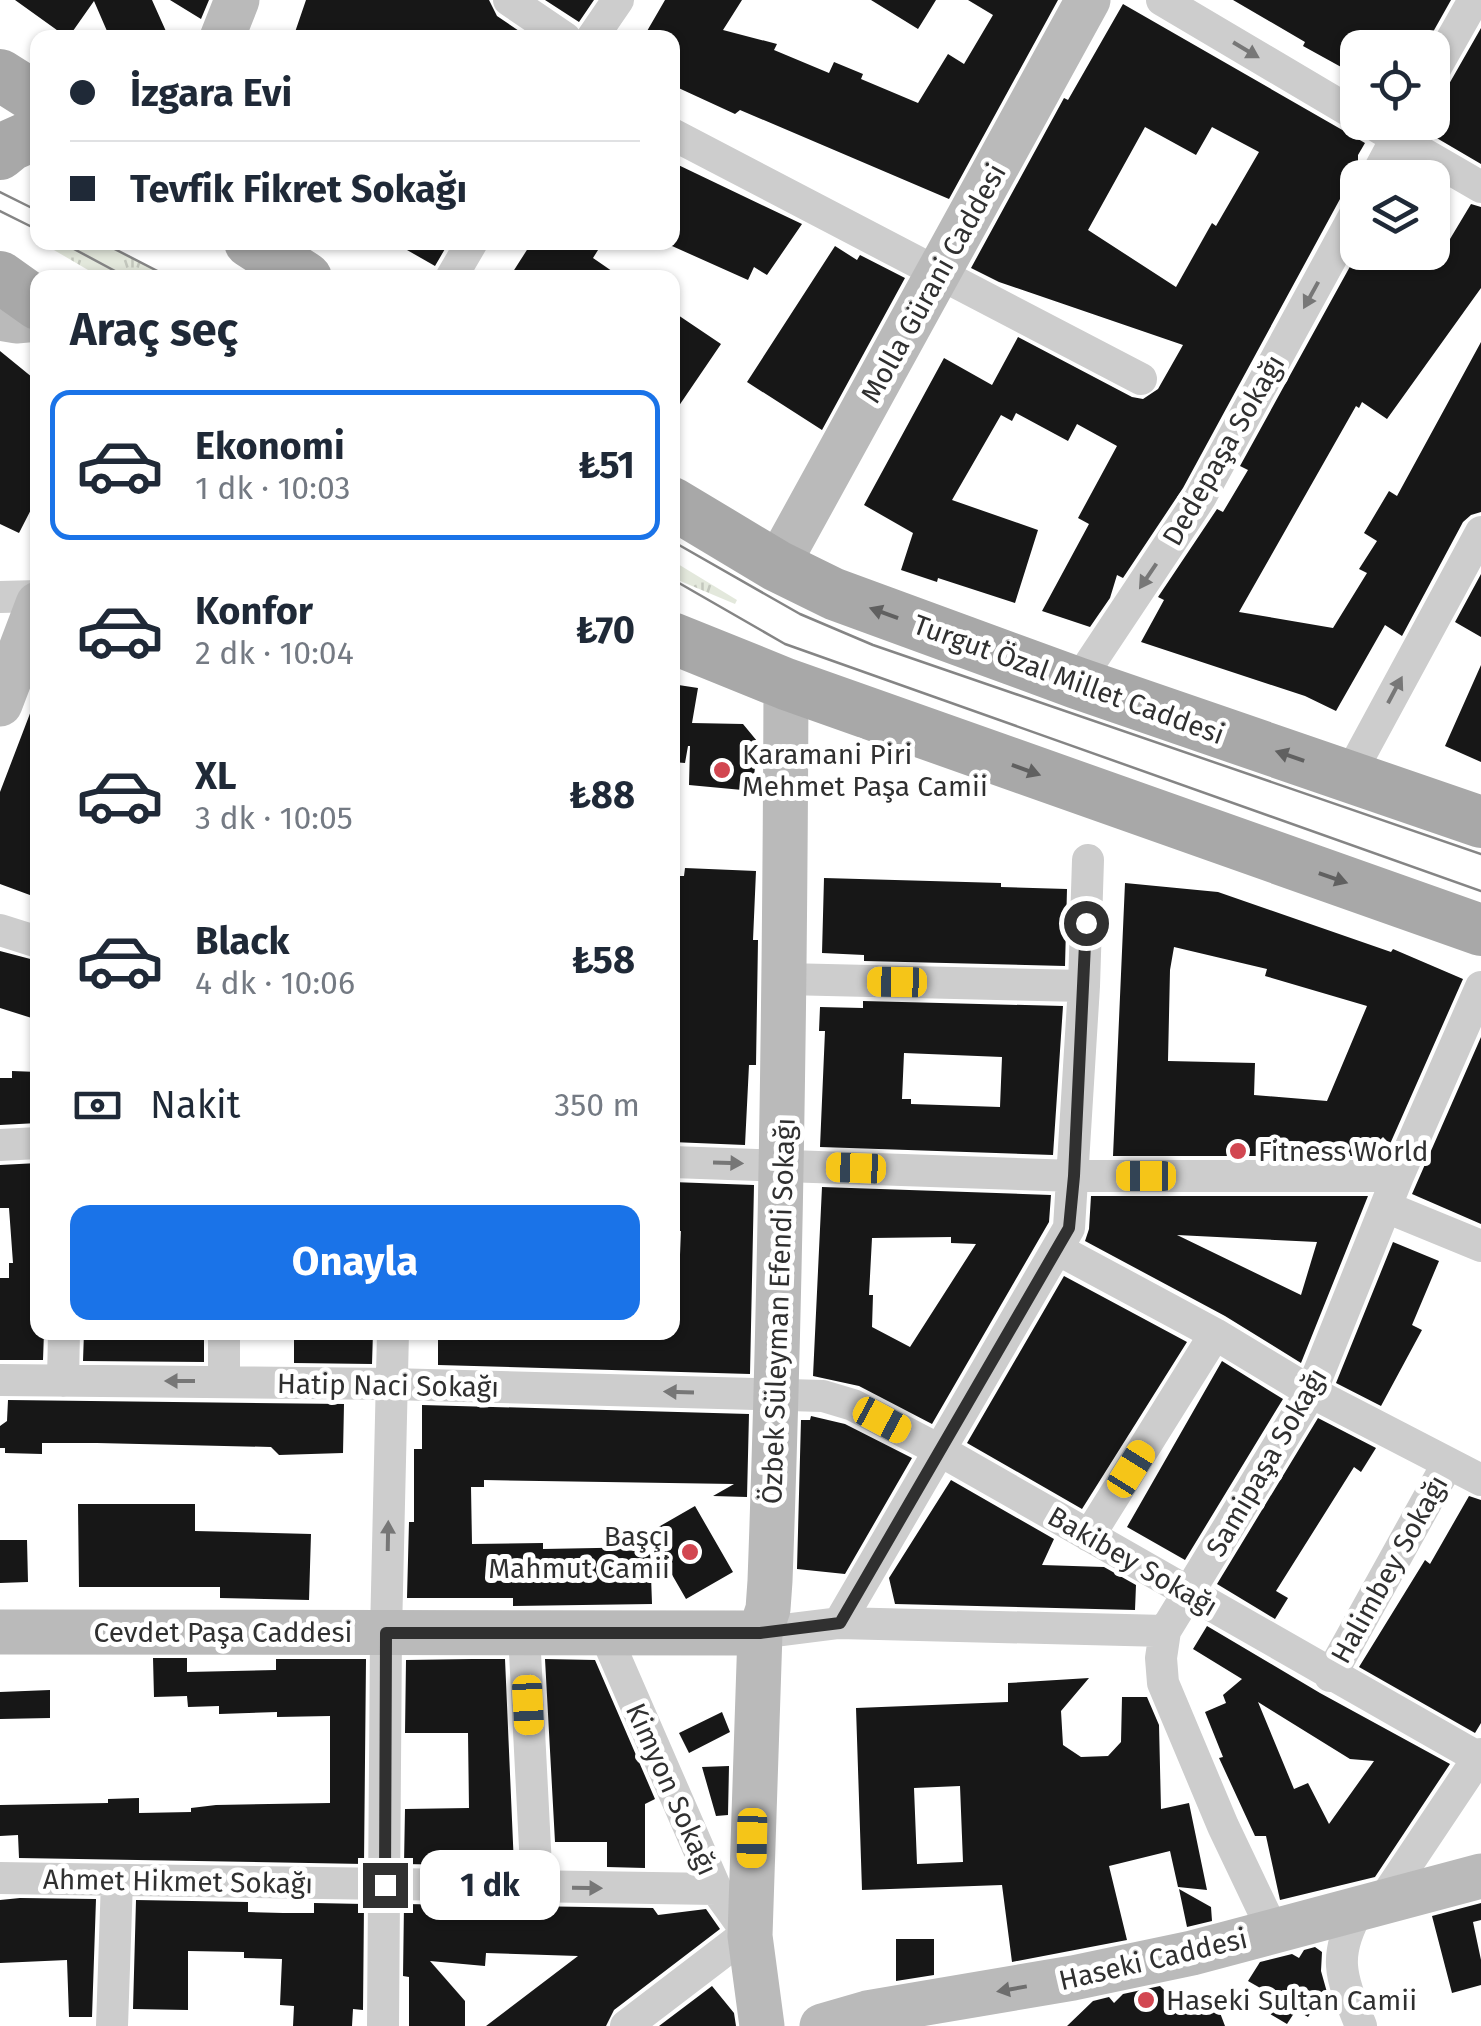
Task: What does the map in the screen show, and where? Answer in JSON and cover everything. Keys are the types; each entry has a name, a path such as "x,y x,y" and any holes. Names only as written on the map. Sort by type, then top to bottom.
{"main road":[{"path":"0,75 30,94"},
{"path":"0,154 30,137"},
{"path":"264,250 294,270"},
{"path":"0,277 30,298"},
{"name":"Turgut Özal Millet Caddesi","path":"680,508 776,566 834,594 1076,683 1481,822"},
{"path":"680,641 786,684 1481,930"}],"street":[{"path":"225,30 237,0"},
{"path":"257,30 269,0"},
{"path":"509,0 554,30"},
{"path":"597,30 618,0"},
{"name":"Molla Gürani Caddesi","path":"776,566 1088,0"},
{"path":"1162,0 1340,105"},
{"path":"1450,42 1474,0"},
{"path":"680,138 1140,378"},
{"path":"1409,140 1481,186"},
{"name":"Dedepaşa Sokağı","path":"1076,683 1200,498 1340,242"},
{"path":"0,318 30,320"},
{"path":"1349,776 1481,532"},
{"path":"0,657 27,592"},
{"path":"0,704 27,592"},
{"name":"Özbek Süleyman Efendi Sokağı","path":"762,2026 750,1936 760,1633 768,1609 777,1395 783,1165 786,684"},
{"path":"840,1623 1069,1228 1088,860"},
{"path":"0,930 30,939"},
{"path":"785,979 1084,986"},
{"name":"Samipaşa Sokağı","path":"1165,1631 1311,1392 1392,1191 1481,987"},
{"path":"0,1144 30,1144"},
{"path":"680,1162 1392,1191 1481,1246"},
{"path":"1059,1250 1215,1334 1311,1392 1481,1480"},
{"path":"1089,1536 1215,1334"},
{"path":"63,1381 64,1340"},
{"path":"224,1340 224,1381"},
{"path":"384,2026 393,1340"},
{"name":"Hatip Naci Sokağı","path":"0,1380 391,1384 777,1395"},
{"name":"Bakibey Sokağı","path":"777,1395 822,1396 853,1405 1191,1593 1330,1676 1480,1756"},
{"name":"Halimbey Sokağı","path":"1330,1676 1448,1463"},
{"name":"Cevdet Paşa Caddesi","path":"0,1632 760,1633 840,1623 1165,1631"},
{"path":"1165,1631 1163,1684 1273,1931"},
{"path":"524,1632 537,1887"},
{"name":"Kimyon Sokağı","path":"605,1634 716,1889 750,1936"},
{"path":"1361,2026 1340,1975 1342,1947 1480,1756"},
{"name":"Haseki Caddesi","path":"846,2022 1192,1953 1481,1876"},
{"name":"Ahmet Hikmet Sokağı","path":"0,1878 716,1889"},
{"path":"112,2026 117,1880"},
{"path":"626,2026 736,1942 750,1936 788,1995 846,2022"}],"green space":[{"path":"54,250 116,250 157,270 88,270"},
{"path":"680,565 737,600 735,604 680,581"}],"building":[{"path":"15,0 152,0 165,30 107,30 94,1 74,30 57,30"},
{"path":"170,0 209,0 201,19"},
{"path":"306,0 489,0 497,16 518,30 296,30"},
{"path":"545,0 594,0 579,22"},
{"path":"665,0 742,0 723,30 777,44 774,50 829,73 834,62 863,74 861,79 918,103 948,54 964,64 993,15 968,0 1058,0 949,199 740,110 735,114 680,89 680,30 648,30"},
{"path":"871,0 936,0 918,29"},
{"path":"1233,0 1451,0 1434,30 1340,30 1340,66 1303,46 1305,42"},
{"path":"1123,4 1340,129 1340,140 1365,143 1358,160 1340,160 1340,199 1183,488 1123,578 1117,575 1110,598 1090,627 1042,611 1089,524 1078,518 1117,446 1077,424 1068,441 1016,413 1012,421 1001,415 952,500 1038,530 1015,603 901,570 913,533 864,505 944,358 992,385 1018,337 1132,397 1143,399 1158,389 1183,345 999,282 971,268 1064,98 1068,100","holes":["1145,127 1196,155 1212,127 1259,152 1176,287 1088,230"]},
{"path":"1481,28 1481,164 1440,140 1450,140 1450,82"},
{"path":"680,166 802,224 767,275 754,267 748,280 680,250"},
{"path":"1471,204 1481,207 1481,288 1387,419 1362,402 1359,408 1356,406 1239,612 1333,628 1367,573 1359,569 1377,541 1364,533 1389,491 1397,496 1481,342 1481,512 1463,522 1402,636 1385,625 1336,711 1305,696 1141,642 1164,600 1158,597 1217,509 1223,512 1248,470 1240,466 1348,270 1450,270 1450,239"},
{"path":"835,246 857,260 860,255 905,278 822,430 747,382"},
{"path":"407,250 444,250 435,266"},
{"path":"527,250 598,250 593,258 610,270 514,270"},
{"path":"680,316 721,344 680,404"},
{"path":"0,351 30,375 30,512 19,533 0,524"},
{"path":"1481,574 1481,637 1455,622"},
{"path":"1481,665 1481,762 1445,746"},
{"name":"Karamani Piri Mehmet Paşa Camii","path":"680,685 698,688 692,723 743,724 757,741 753,791 689,785 690,746 685,763 680,763"},
{"path":"30,713 30,895 0,884 0,792"},
{"path":"685,868 756,871 756,1065 749,1065 745,1145 680,1142 680,876 684,876"},
{"path":"824,878 1001,883 1001,887 1067,889 1065,966 864,961 864,955 822,953"},
{"path":"1125,883 1218,892 1391,952 1393,949 1463,979 1390,1144 1383,1137 1363,1156 1113,1156","holes":["1174,947 1267,969 1265,976 1367,1006 1327,1101 1254,1095 1255,1063 1168,1061"]},
{"path":"0,951 30,959 30,1017 0,1008"},
{"path":"863,1001 1063,1006 1053,1155 820,1147 825,1031 819,1031 820,1007 863,1008","holes":["904,1053 1002,1057 1000,1107 911,1104 911,1099 902,1099"]},
{"path":"1481,1037 1481,1224 1412,1194"},
{"path":"12,1071 30,1072 30,1123 0,1125 0,1078 12,1078"},
{"path":"30,1163 30,1340 44,1340 43,1360 0,1360 0,1278 9,1278 9,1263 13,1263 9,1208 0,1208 0,1165"},
{"path":"680,1182 754,1185 750,1374 438,1365 438,1340 680,1340"},
{"path":"822,1187 1051,1195 1049,1222 932,1424 859,1386 813,1376","holes":["951,1237 951,1243 976,1244 910,1347 872,1327 872,1238"]},
{"path":"1091,1196 1368,1196 1301,1363 1225,1316 1085,1241","holes":["1177,1235 1317,1242 1301,1295"]},
{"path":"1393,1242 1439,1261 1412,1325 1422,1330 1381,1406 1336,1383"},
{"path":"1064,1276 1187,1342 1082,1509 967,1443"},
{"path":"84,1340 204,1340 204,1362 83,1361"},
{"path":"294,1340 373,1340 372,1364 294,1363"},
{"path":"1222,1361 1283,1399 1185,1560 1127,1527"},
{"path":"8,1400 344,1404 343,1453 279,1455 271,1447 42,1443 42,1454 5,1453 5,1448 0,1448 0,1426 7,1421"},
{"path":"422,1405 749,1414 747,1497 713,1496 734,1484 484,1480 484,1487 471,1487 472,1544 543,1543 543,1549 650,1547 652,1604 513,1606 513,1598 407,1598 409,1522 414,1522 414,1449 422,1449"},
{"path":"811,1416 845,1424 912,1458 845,1574 797,1569 801,1420 810,1420"},
{"path":"1318,1418 1376,1448 1361,1472 1354,1467 1276,1591 1288,1598 1275,1619 1217,1584"},
{"path":"951,1480 1054,1539 1042,1565 1104,1567 1136,1585 1135,1610 895,1604 889,1578"},
{"path":"1469,1496 1481,1500 1481,1723 1475,1733 1359,1667 1425,1560 1430,1564"},
{"path":"78,1504 195,1504 195,1531 311,1534 309,1600 220,1598 220,1587 79,1587"},
{"name":"Başçı Mahmut Camii","path":"695,1506 733,1572 686,1599 648,1533"},
{"path":"0,1540 27,1540 28,1582 0,1583"},
{"path":"1207,1626 1450,1764 1375,1877 1280,1900 1266,1836 1255,1836 1219,1758 1223,1757 1205,1712 1226,1703 1223,1695 1242,1679 1193,1649","holes":["1258,1702 1350,1759 1374,1761 1329,1824 1308,1783 1294,1789"]},
{"path":"153,1658 187,1658 187,1672 276,1670 276,1659 366,1659 364,1864 19,1858 18,1835 0,1836 0,1805 108,1803 108,1799 139,1798 139,1813 191,1812 191,1808 216,1805 330,1803 330,1716 277,1717 277,1712 219,1714 219,1706 188,1707 187,1696 154,1697"},
{"path":"505,1659 514,1866 404,1864 405,1809 469,1808 468,1733 405,1733 406,1660"},
{"path":"545,1659 595,1660 655,1799 645,1804 645,1868 607,1867 607,1842 555,1842"},
{"path":"1089,1678 1061,1711 1063,1745 1081,1757 1108,1756 1121,1742 1122,1697 1147,1697 1159,1725 1161,1809 1189,1803 1207,1890 1178,1887 1170,1851 1109,1866 1127,1940 1012,1962 1002,1885 862,1890 856,1708 1008,1702 1008,1683","holes":["960,1786 963,1862 917,1864 914,1788"]},
{"path":"50,1690 50,1718 0,1719 0,1692"},
{"path":"722,1712 730,1732 689,1753 679,1733"},
{"path":"729,1766 728,1815 716,1816 702,1767"},
{"path":"1179,1889 1211,1907 1212,1921 1187,1927"},
{"path":"96,1899 92,2017 69,2017 67,1960 0,1963 0,1900"},
{"path":"136,1900 248,1902 248,1912 283,1913 314,1913 314,1903 364,1904 363,2010 353,2009 352,2026 293,2026 294,2006 280,2005 282,1959 244,1958 244,1952 188,1951 188,2010 133,2009"},
{"path":"1481,1903 1481,1920 1473,1922 1481,1960 1481,1985 1452,1993 1432,1916"},
{"path":"404,1904 653,1908 658,1915 706,1909 720,1929 614,2010 606,2026 486,2026 578,1956 486,1953 485,1966 430,1961 465,2001 465,2026 409,2026 409,1977 403,1976"},
{"path":"896,1939 934,1939 934,1975 896,1981"},
{"path":"1315,1947 1322,1952 1321,1971 1330,2003 1325,2012 1315,2006 1308,2017 1296,2010 1287,2024 1260,2008 1269,1993 1248,1981 1260,1962 1292,1954 1299,1958 1304,1950"},
{"path":"712,1986 734,2013 736,2026 659,2026"},
{"name":"Haseki Sultan Camii","path":"1160,1986 1183,2009 1214,1997 1225,2026 1067,2026 1093,2001 1109,1997 1114,2003 1123,1994"}],"tram line":[{"path":"0,192 30,207"},
{"path":"0,211 30,226"},
{"path":"76,250 113,270"},
{"path":"117,250 155,270"},
{"path":"680,546 800,614 873,645 1481,854"},
{"path":"680,584 785,644 1481,891"}],"place":[{"name":"Karamani Piri Mehmet Paşa Camii","path":"722,770"},
{"name":"Fitness World","path":"1238,1151"},
{"name":"Başçı Mahmut Camii","path":"690,1552"},
{"name":"Haseki Sultan Camii","path":"1146,2000"}],"route":[{"path":"385,1885 386,1633 760,1633 840,1623 1069,1228 1086,923"}]}
